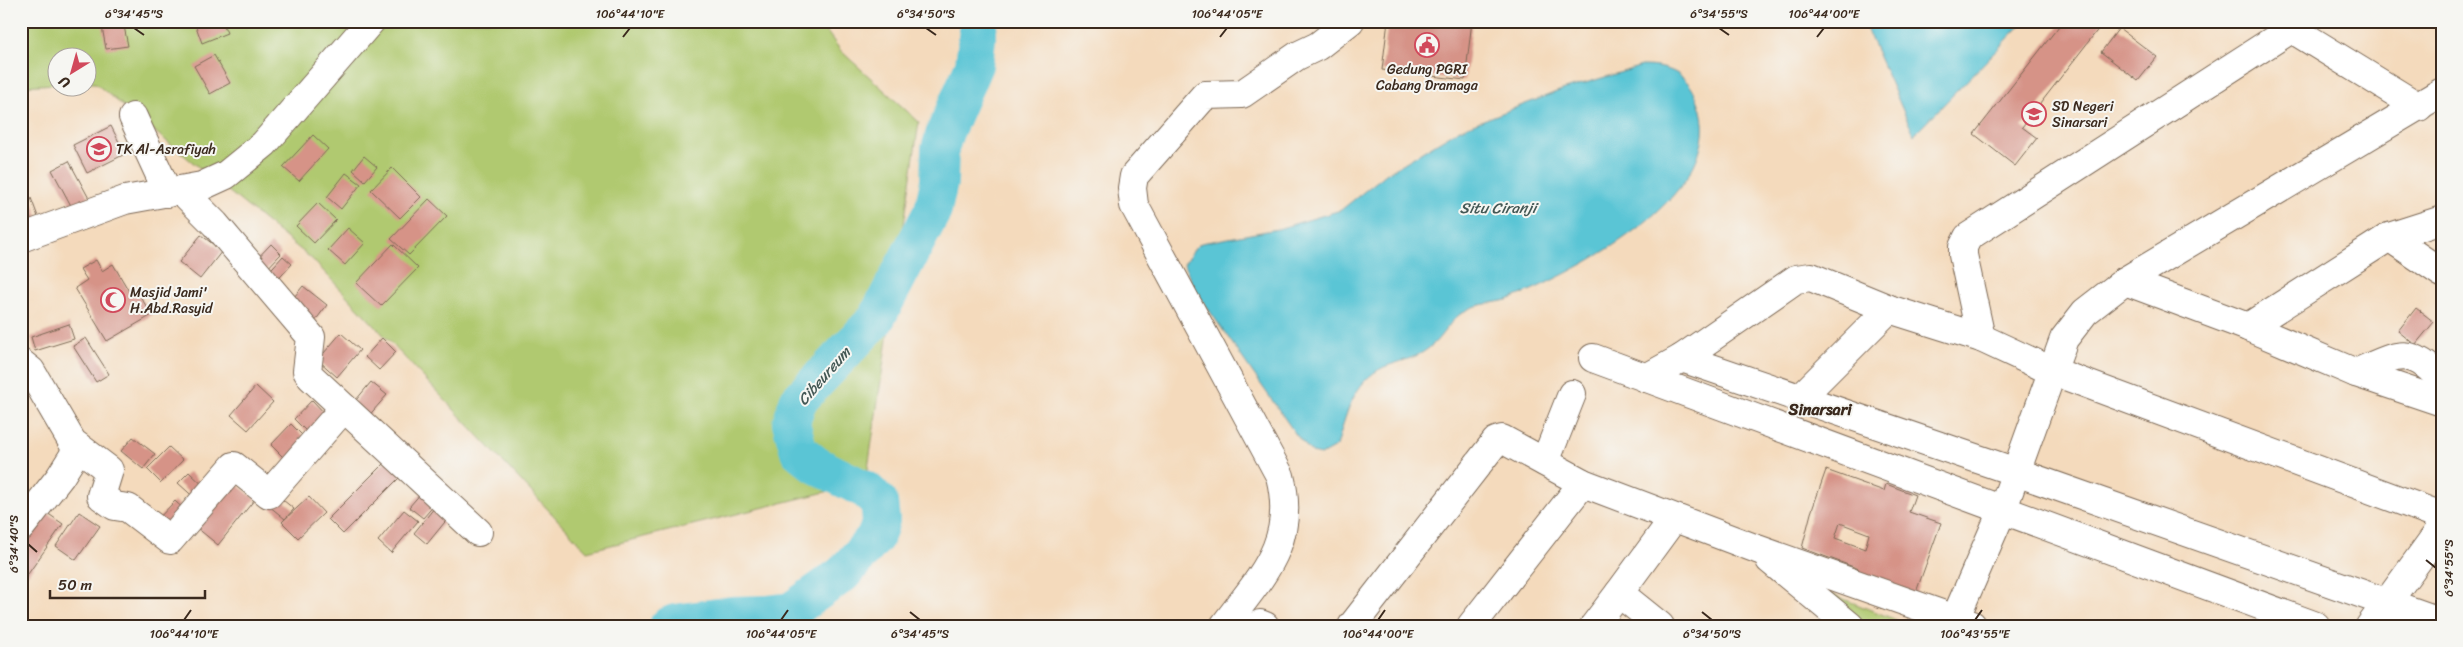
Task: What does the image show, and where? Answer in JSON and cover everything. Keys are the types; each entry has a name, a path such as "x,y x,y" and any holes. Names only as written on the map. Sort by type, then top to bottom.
{"street":[{"path":"21,238 125,200 175,192 214,182 264,144 371,21"},
{"path":"1224,626 1270,563 1280,539 1286,517 1285,497 1280,476 1134,205 1132,188 1134,176 1204,95 1211,93 1242,94 1297,56 1318,46 1350,21"},
{"path":"1981,338 1963,255 1962,247 1968,237 2285,25 2419,107"},
{"path":"1352,626 1496,441 1505,440 1583,483 1961,624 2064,338 2072,326 2085,312 2125,282 2442,92"},
{"path":"133,117 175,192 215,224 311,337 307,371 344,408 478,532"},
{"path":"2248,327 2389,237 2442,220"},
{"path":"2389,237 2442,273"},
{"path":"1646,378 1682,358 1796,279 1810,277 1889,309 1981,338 2052,371 2442,516"},
{"path":"2125,282 2248,327 2356,373 2442,402"},
{"path":"1799,399 1889,309"},
{"path":"2356,373 2391,358 2405,355 2427,366 2442,381"},
{"path":"1593,358 2002,512 2316,626"},
{"path":"1682,358 2016,472 2442,622"},
{"path":"21,363 31,371 76,445 109,470 101,496 115,506 128,508 170,540 234,466 269,494 344,408"},
{"path":"1545,462 1572,394"},
{"path":"21,527 76,454 76,445"},
{"path":"1471,626 1583,483"},
{"path":"1594,626 1674,518"},
{"path":"2370,626 2442,527"},
{"path":"1757,549 1850,626"},
{"path":"1619,593 1660,626"},
{"path":"1257,626 1260,624 1266,626"}],"green space":[{"path":"21,21 819,21 841,51 919,122 866,482 587,551 312,259 98,85 98,48 48,48 48,84 21,86"},
{"path":"1821,590 1911,626 1860,626"}],"water":[{"path":"1863,21 2025,21 1914,135"},
{"name":"Situ Ciranji","path":"1642,66 1652,66 1677,73 1689,84 1698,101 1703,134 1693,166 1672,196 1643,224 1610,248 1541,286 1513,298 1477,306 1465,311 1424,352 1373,373 1365,381 1352,401 1343,423 1337,446 1321,455 1312,453 1297,436 1195,290 1184,264 1195,248 1201,243 1278,229 1341,210 1386,174 1460,129 1562,90"}],"building":[{"path":"101,21 123,21 128,46 106,49"},
{"path":"194,21 222,21 227,33 202,43"},
{"name":"Gedung PGRI Cabang Dramaga","path":"1388,21 1472,21 1465,80 1382,70"},
{"path":"2063,21 2103,23 2022,127 2037,138 2015,166 1974,134"},
{"path":"2119,28 2157,57 2138,81 2101,52"},
{"path":"214,55 230,83 210,94 194,66"},
{"name":"TK Al-Asrafiyah","path":"111,126 125,154 87,173 73,145"},
{"path":"313,135 328,149 299,181 283,167"},
{"path":"21,151 29,169 21,172"},
{"path":"364,156 377,167 365,181 353,170"},
{"path":"69,161 93,206 76,215 52,170"},
{"path":"392,168 421,197 400,218 371,190"},
{"path":"346,173 361,184 341,209 327,197"},
{"path":"31,198 40,222 21,229 21,202"},
{"path":"429,199 447,216 409,255 391,239"},
{"path":"318,203 336,220 314,243 296,226"},
{"path":"348,228 365,243 345,265 328,250"},
{"path":"201,235 222,251 200,279 179,262"},
{"path":"271,244 281,254 262,274 252,264"},
{"path":"393,244 418,268 381,306 356,283"},
{"path":"283,256 292,264 273,285 264,277"},
{"name":"Masjid Jami' H.Abd.Rasyid","path":"96,260 102,271 113,264 130,293 136,290 152,315 107,341 75,288 87,280 80,269"},
{"path":"303,286 327,305 315,321 290,302"},
{"path":"2416,308 2434,322 2415,345 2398,331"},
{"path":"69,324 74,339 35,351 31,337"},
{"path":"341,333 360,350 337,377 318,360"},
{"path":"86,338 109,374 96,382 73,346"},
{"path":"382,338 396,352 379,370 365,357"},
{"path":"371,382 387,395 366,419 351,406"},
{"path":"256,386 273,402 248,430 231,415"},
{"path":"312,400 329,418 311,436 294,419"},
{"path":"291,424 309,442 289,463 271,445"},
{"path":"133,437 155,454 143,469 121,451"},
{"path":"169,447 183,460 161,483 147,469"},
{"path":"387,460 402,475 343,534 328,519"},
{"path":"1826,470 1884,491 1886,484 1915,495 1909,512 1941,523 1915,595 1856,581 1859,569 1802,548 1811,513","holes":["1840,523 1869,534 1865,549 1835,538"]},
{"path":"189,472 208,490 198,501 178,483"},
{"path":"228,478 255,499 218,545 191,523"},
{"path":"272,491 294,509 285,519 263,501"},
{"path":"423,491 436,503 423,518 409,507"},
{"path":"309,497 324,513 298,538 282,522"},
{"path":"175,501 188,513 167,535 154,523"},
{"path":"435,507 449,517 427,544 414,533"},
{"path":"40,508 63,524 21,584 21,535"},
{"path":"404,510 418,521 391,553 378,541"},
{"path":"79,512 100,526 76,560 56,546"}],"waterway":[{"name":"Cibeureum","path":"668,626 675,623 732,615 791,611 843,574 876,536 881,520 879,502 866,490 816,465 799,451 791,423 798,401 876,319 933,210 939,182 940,149 945,132 974,65 979,21"}],"place":[{"name":"Gedung PGRI Cabang Dramaga","path":"1427,45"},
{"name":"SD Negeri Sinarsari","path":"2034,114"},
{"name":"TK Al-Asrafiyah","path":"99,149"},
{"name":"Masjid Jami' H.Abd.Rasyid","path":"113,300"}],"district":[{"name":"Sinarsari","path":"1820,409"}]}
